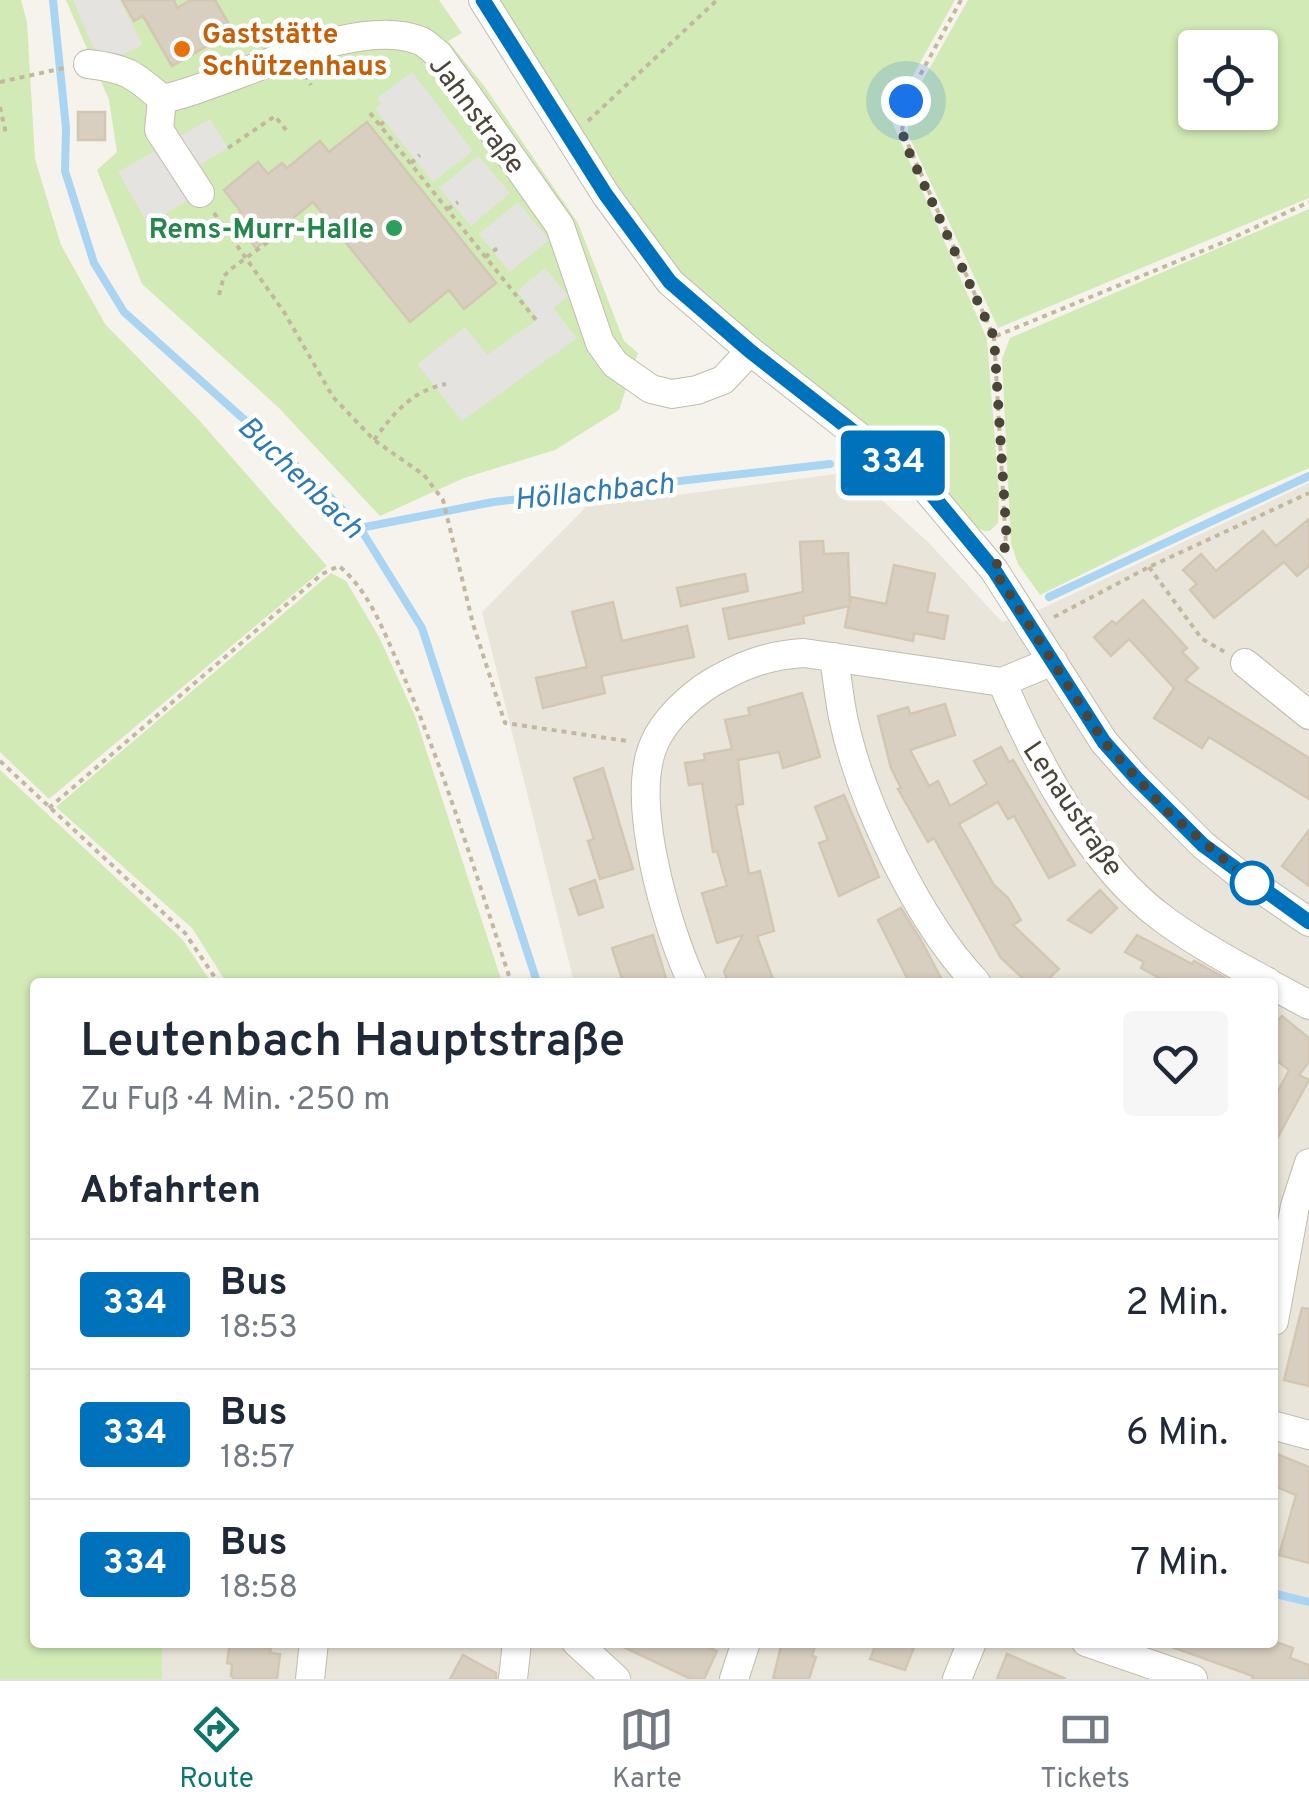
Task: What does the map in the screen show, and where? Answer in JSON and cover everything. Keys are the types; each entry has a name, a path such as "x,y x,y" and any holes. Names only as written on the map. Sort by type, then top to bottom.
{"street":[{"path":"483,0 606,195 670,282 750,351 928,490 994,570 1104,742 1168,812 1239,874 1309,922"},
{"name":"Jahnstraße","path":"162,99 197,92 300,50 358,37 420,41 439,55 560,226 600,343 615,364 651,389 672,394 723,380 750,351"},
{"path":"88,64 133,74 162,99 159,130 200,193"},
{"path":"690,978 668,920 653,856 647,816 647,770 654,744 671,718 702,688 771,654 804,653 1002,682 1053,661"},
{"path":"834,657 843,720 882,828 924,913 972,978"},
{"path":"1245,663 1309,715"},
{"name":"Lenaustraße","path":"1002,682 1032,750 1070,812 1118,878 1160,917 1260,978"},
{"name":"Lenaustraße","path":"1278,988 1309,1005"},
{"path":"1278,1273 1284,1202 1309,1163"},
{"path":"1278,1427 1309,1435"},
{"path":"310,1679 313,1648"},
{"path":"513,1679 516,1648"},
{"path":"582,1648 616,1679"},
{"path":"734,1679 744,1648"},
{"path":"957,1679 970,1648"},
{"path":"1103,1648 1193,1679"}],"path":[{"path":"570,138 717,0"},
{"path":"960,0 906,101 902,131 994,337 1007,543 994,570"},
{"path":"0,82 44,71"},
{"path":"0,107 6,134"},
{"path":"370,112 536,320"},
{"path":"228,148 275,116 286,130"},
{"path":"380,125 388,118"},
{"path":"411,163 420,155"},
{"path":"200,193 284,312 333,397 374,440 424,475 443,500 473,624 505,723 654,744"},
{"path":"448,210 458,202"},
{"path":"994,337 1224,242 1309,202"},
{"path":"219,294 224,276 247,258 290,226 296,234"},
{"path":"485,257 498,247"},
{"path":"374,440 396,410 426,388 446,384"},
{"path":"1032,628 1309,493"},
{"path":"48,808 322,574 339,566 356,581 376,614 423,722 510,978"},
{"path":"1149,568 1202,639 1245,663"},
{"path":"0,761 185,932 215,978"}],"shaded area":[{"path":"73,0 119,0 143,45 115,58 98,59"},
{"path":"412,72 473,151 433,182 375,109 381,104 377,98"},
{"path":"210,119 228,148 186,173 200,193 148,224 118,172"},
{"path":"478,156 510,193 471,226 439,188"},
{"path":"518,202 549,240 510,272 479,234"},
{"path":"545,268 568,296 553,308 577,338 462,421 417,364 465,327 487,355 538,319 517,291"},
{"path":"851,472 929,543 1002,622 1043,608 1309,483 1309,1679 162,1679 162,1648 1278,1648 1278,978 573,978 482,612 586,507"}],"green space":[{"path":"0,0 21,0 27,22 35,159 61,245 105,324 199,420 327,566 49,799 0,752"},
{"path":"66,0 439,0 462,33 448,41 485,87 578,223 624,341 638,353 619,410 555,450 464,478 380,516 278,407 142,284 97,170 117,152 109,100"},
{"path":"499,0 955,0 907,86 893,124 987,339 999,493 998,523 990,531 978,528 929,479 774,357 678,270 646,231"},
{"path":"968,0 1309,0 1309,198 998,328 908,134 909,110"},
{"path":"1309,209 1309,468 1212,510 1040,595 1018,564 1011,544 1002,359 1010,338"},
{"path":"331,573 346,581 379,637 415,716 501,978 223,978 192,928 56,807"},
{"path":"0,770 182,939 208,978 30,978 30,1648 162,1648 162,1679 0,1679"}],"building":[{"name":"Gaststätte Schützenhaus","path":"122,0 174,0 177,8 191,0 215,0 233,31 172,66 143,16 134,21"},
{"path":"78,112 105,112 105,140 78,140"},
{"name":"Rems-Murr-Halle","path":"367,122 496,283 464,309 449,290 410,322 313,202 256,248 233,219 241,212 224,190 258,162 268,174 282,163 287,168 320,141 329,152"},
{"path":"1309,519 1309,566 1297,576 1284,562 1214,618 1190,590 1197,584 1183,570 1201,554 1216,571 1263,531 1276,546"},
{"path":"823,541 824,554 848,553 850,603 851,597 886,604 894,565 935,574 927,612 948,616 944,639 914,633 913,641 845,627 849,606 803,616 804,623 729,639 723,609 803,592 800,542"},
{"path":"745,574 748,591 681,606 677,588"},
{"path":"1143,600 1187,648 1182,652 1198,668 1185,680 1309,758 1309,799 1209,737 1202,748 1154,718 1174,688 1129,639 1111,656 1094,637"},
{"path":"613,602 622,641 687,626 694,657 601,676 605,693 543,708 536,678 587,667 572,612"},
{"path":"802,693 820,757 783,768 779,752 738,760 743,804 736,805 749,874 760,871 774,931 757,936 773,978 727,978 724,971 743,935 717,943 702,893 727,886 717,851 713,852 702,783 689,785 685,763 705,760 704,754 732,749 725,720 750,715 748,708"},
{"path":"945,704 955,735 910,750 929,786 938,781 950,806 987,784 974,761 1001,747 1009,762 1013,760 1075,865 1049,878 1014,816 1008,819 998,802 959,824 994,885 1008,898 1021,920 1013,925 1059,969 1049,978 1023,978 1001,958 934,838 928,842 898,789 901,788 891,768 878,716 908,707 910,714"},
{"path":"603,768 633,869 600,879 588,841 594,839 574,778"},
{"path":"844,795 879,877 839,896 819,843 828,840 815,807"},
{"path":"1309,830 1309,886 1282,866"},
{"path":"595,880 603,907 579,915 570,889"},
{"path":"1100,890 1117,908 1091,933 1068,920"},
{"path":"901,908 941,978 907,978 878,920"},
{"path":"653,935 666,978 622,978 612,948"},
{"path":"1137,935 1225,978 1160,978 1141,968 1144,962 1125,952"},
{"path":"1282,1016 1309,1038 1309,1062 1299,1075 1309,1080 1278,1137 1278,1091 1289,1070 1278,1062 1278,1020"},
{"path":"1302,1308 1309,1309 1309,1386 1284,1380"},
{"path":"1278,1454 1309,1467 1309,1563 1279,1555 1296,1495 1278,1488"},
{"path":"1278,1643 1293,1648 1290,1658 1309,1665 1309,1679 1252,1679 1253,1676 1175,1648 1278,1648"},
{"path":"229,1648 271,1648 270,1653 280,1654 277,1679 235,1679 231,1676 232,1664 227,1663"},
{"path":"626,1648 717,1651 704,1679 691,1679"},
{"path":"781,1648 814,1648 812,1656 816,1657 809,1679 773,1679"},
{"path":"875,1648 914,1648 905,1670 870,1659"},
{"path":"1007,1654 1066,1679 997,1679"},
{"path":"463,1655 496,1673 496,1679 450,1679"}],"waterway":[{"name":"Buchenbach","path":"53,0 66,128 65,171 94,263 124,312 360,528 422,628 536,978"},
{"name":"Höllachbach","path":"360,528 493,502 830,464"},
{"name":"Höllachbach","path":"1049,597 1309,476"},
{"name":"Buchenbach","path":"1278,1594 1309,1602"}],"bus line":[{"name":"334","path":"483,0 606,195 670,282 750,351 928,490 994,570 1104,742 1203,845 1309,922"}],"place":[{"name":"Gaststätte Schützenhaus","path":"182,49"},
{"name":"Rems-Murr-Halle","path":"394,228"}],"route":[{"path":"906,101 902,120 904,141 994,337 1007,543 994,570 1104,742 1168,812 1252,883"}]}
